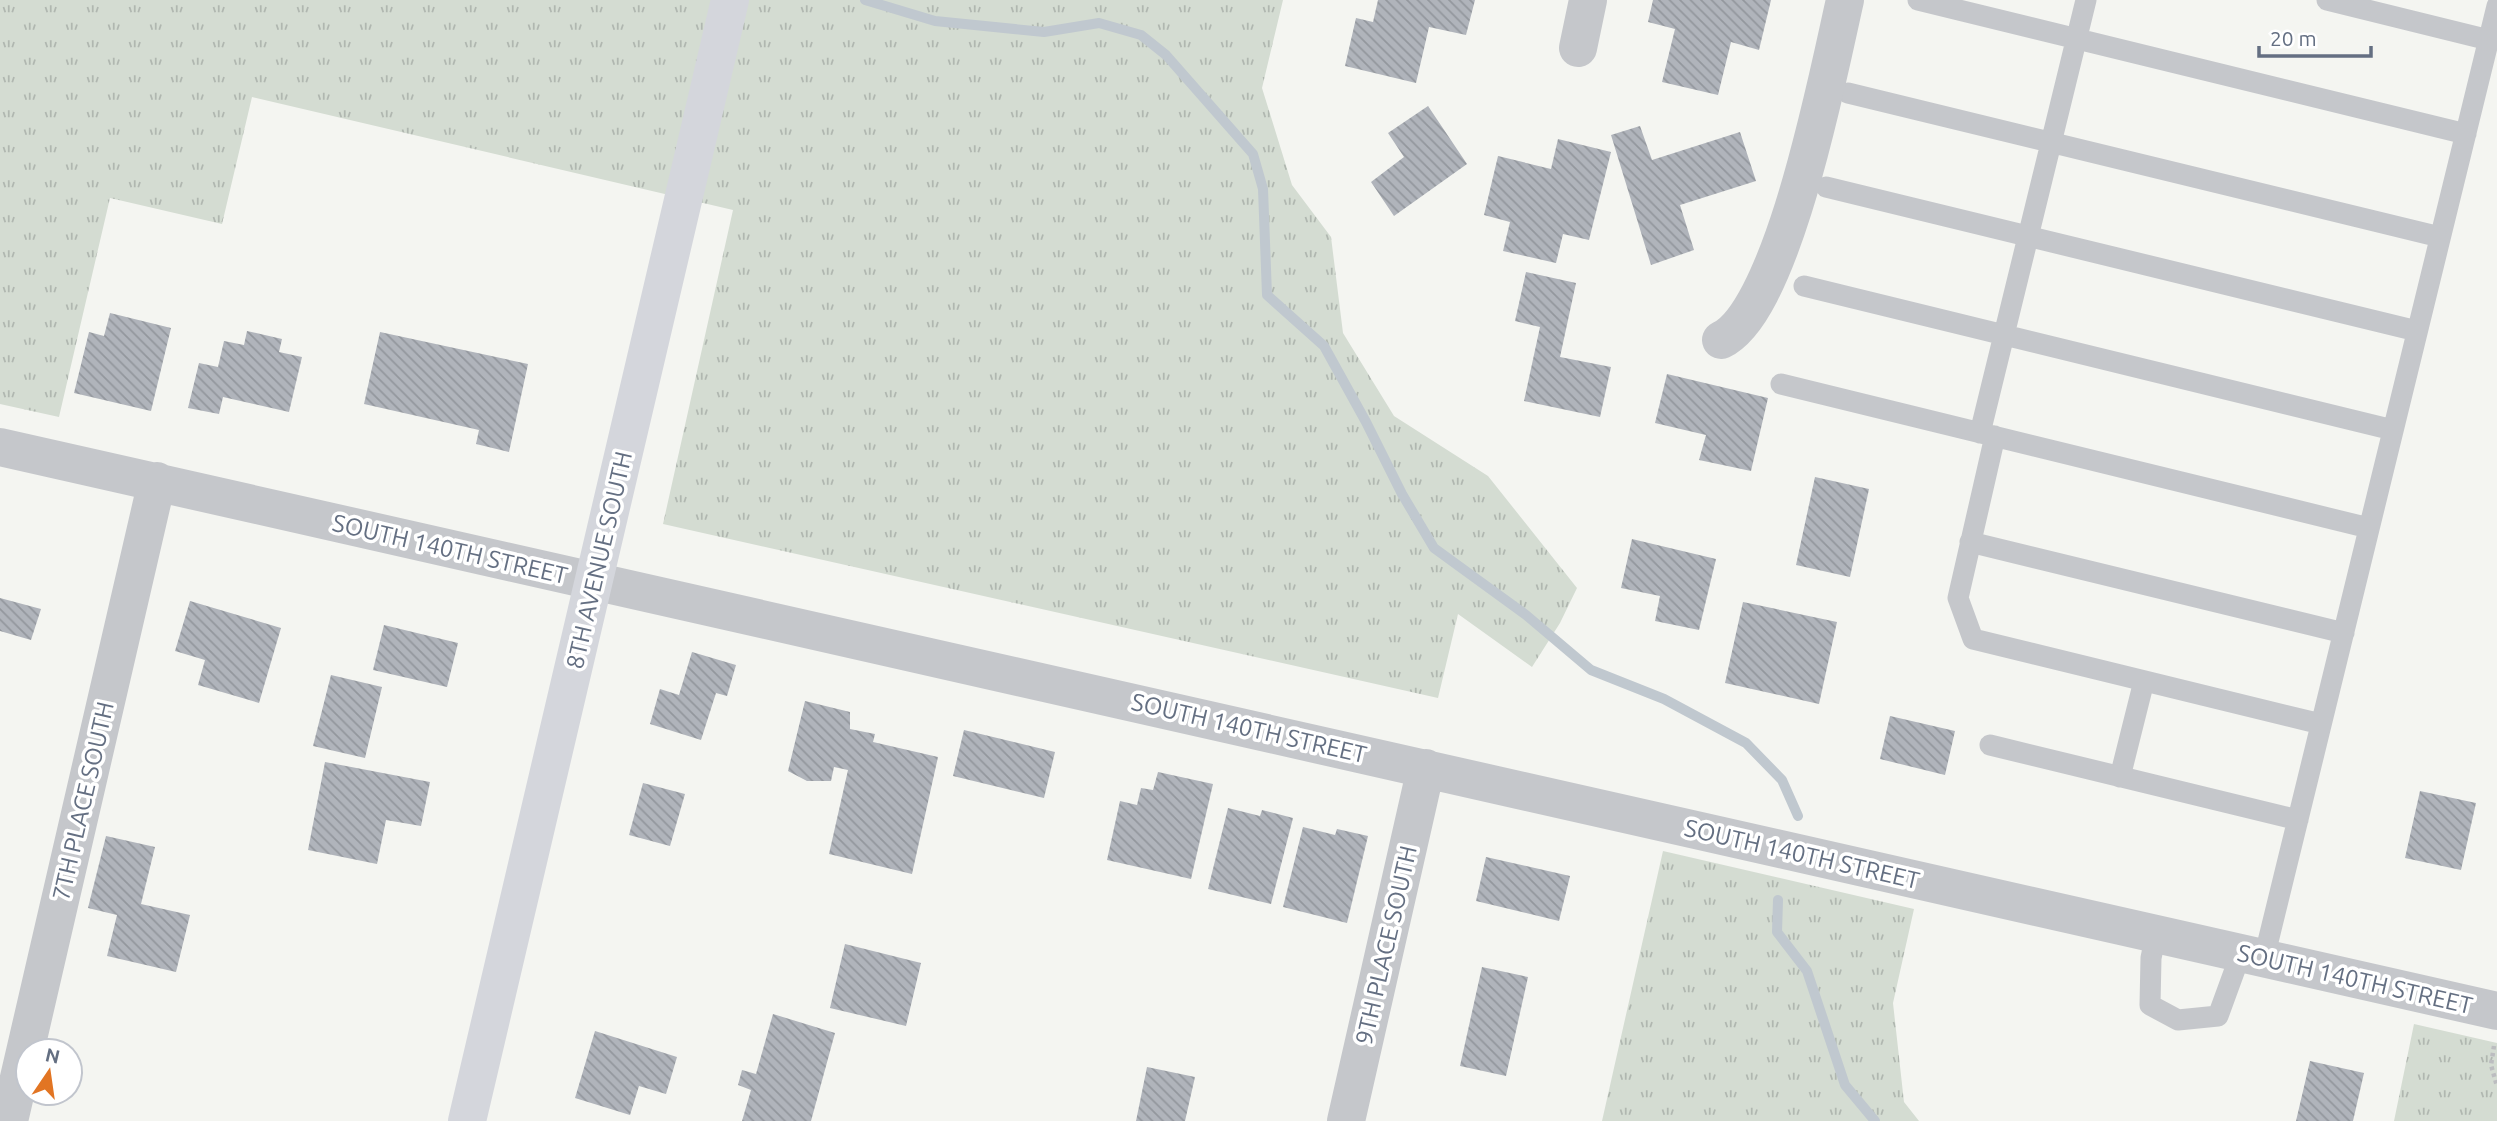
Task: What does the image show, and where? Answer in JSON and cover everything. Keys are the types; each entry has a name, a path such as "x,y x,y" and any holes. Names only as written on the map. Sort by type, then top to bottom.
{"street":[{"name":"8TH AVENUE SOUTH","path":"467,1121 730,0"},
{"path":"1578,48 1588,0"},
{"path":"1721,340 1733,335 1748,316 1797,202 1845,0"},
{"name":"SOUTH 140TH STREET","path":"0,447 2157,934 2252,956 2496,1024"},
{"name":"7TH PLACE SOUTH","path":"9,1121 157,481"},
{"name":"9TH PLACE SOUTH","path":"1346,1121 1426,768"}],"lane":[{"path":"1918,0 2466,134"},
{"path":"2086,0 2004,335 1970,542 1958,598 1973,639 2321,724"},
{"path":"2327,0 2489,40"},
{"path":"2157,934 2151,958 2150,1005 2178,1020 2218,1016 2252,956 2298,820 2497,6"},
{"path":"1848,93 2440,237"},
{"path":"1826,187 2417,331"},
{"path":"1804,286 2393,430"},
{"path":"1782,384 2369,528"},
{"path":"1970,542 2344,633"},
{"path":"2120,777 2144,681"},
{"path":"1990,745 2298,820"}],"path":[{"path":"2496,1024 2491,1065 2497,1086"}],"green space":[{"path":"0,0 1283,0 1262,88 1292,185 1331,237 1343,333 1394,416 1488,476 1577,588 1560,623 1532,667 1458,614 1438,698 663,524 733,210 252,97 222,224 110,198 59,417 0,404"},
{"path":"1663,851 1914,909 1893,1003 1904,1102 1919,1121 1602,1121"},
{"path":"2414,1024 2497,1043 2497,1121 2394,1121"}],"building":[{"path":"1378,0 1475,0 1466,35 1429,27 1416,83 1345,66 1356,18 1373,22"},
{"path":"1653,0 1771,0 1759,50 1731,42 1718,95 1662,82 1675,29 1648,22"},
{"path":"1428,106 1467,164 1394,216 1371,182 1404,157 1388,133"},
{"path":"1640,126 1652,160 1740,132 1756,181 1680,205 1694,250 1651,265 1611,135"},
{"path":"1558,139 1611,152 1589,240 1563,234 1556,263 1503,251 1510,222 1484,215 1498,156 1551,169"},
{"path":"1526,272 1576,283 1560,357 1611,367 1600,417 1524,401 1540,327 1515,321"},
{"path":"110,313 171,328 151,411 74,393 89,332 104,336"},
{"path":"247,331 282,339 279,352 302,357 289,412 223,397 219,414 188,408 199,363 218,367 224,341 244,345"},
{"path":"380,332 528,364 509,452 476,444 479,430 364,404"},
{"path":"1667,374 1768,398 1751,471 1699,460 1706,435 1655,423"},
{"path":"1815,477 1869,489 1850,577 1796,565"},
{"path":"1632,539 1716,559 1699,630 1655,621 1660,596 1621,588"},
{"path":"0,598 41,609 31,640 0,631"},
{"path":"190,601 281,628 259,703 198,685 205,660 175,651"},
{"path":"1743,602 1837,622 1819,704 1725,683"},
{"path":"384,625 458,643 447,687 373,670"},
{"path":"692,652 736,665 727,696 716,693 701,740 650,724 660,689 679,695"},
{"path":"331,675 382,687 365,758 313,746"},
{"path":"805,701 850,712 850,729 875,734 873,742 938,757 912,874 829,854 848,770 834,767 831,781 807,781 788,771"},
{"path":"1890,716 1955,731 1945,775 1880,759"},
{"path":"964,730 1055,752 1044,798 953,776"},
{"path":"325,762 430,782 421,826 386,820 377,864 308,850"},
{"path":"1158,772 1213,784 1191,879 1107,860 1120,801 1137,805 1141,788 1153,790"},
{"path":"643,783 685,794 670,846 629,835"},
{"path":"2420,791 2476,803 2461,870 2405,858"},
{"path":"1228,808 1260,816 1262,810 1293,818 1271,904 1208,889"},
{"path":"1303,827 1335,835 1337,829 1368,836 1347,923 1283,907"},
{"path":"106,836 155,847 141,904 190,915 176,972 107,956 117,915 88,908"},
{"path":"1486,857 1570,876 1559,921 1476,901"},
{"path":"845,944 921,963 906,1026 830,1008"},
{"path":"1482,967 1528,977 1506,1076 1460,1066"},
{"path":"773,1014 835,1033 811,1121 742,1121 751,1090 738,1085 742,1070 756,1074"},
{"path":"595,1031 677,1057 666,1094 639,1086 630,1115 575,1098"},
{"path":"2310,1061 2364,1073 2353,1121 2296,1121"},
{"path":"1147,1067 1195,1077 1185,1121 1136,1121"}],"waterway":[{"path":"865,0 935,21 1044,32 1099,23 1141,35 1166,55 1253,154 1263,189 1267,295 1324,346 1402,494 1434,548 1526,615 1591,670 1664,699 1746,743 1782,780 1798,816"},
{"path":"1778,900 1777,932 1807,971 1845,1085 1875,1121"}]}
